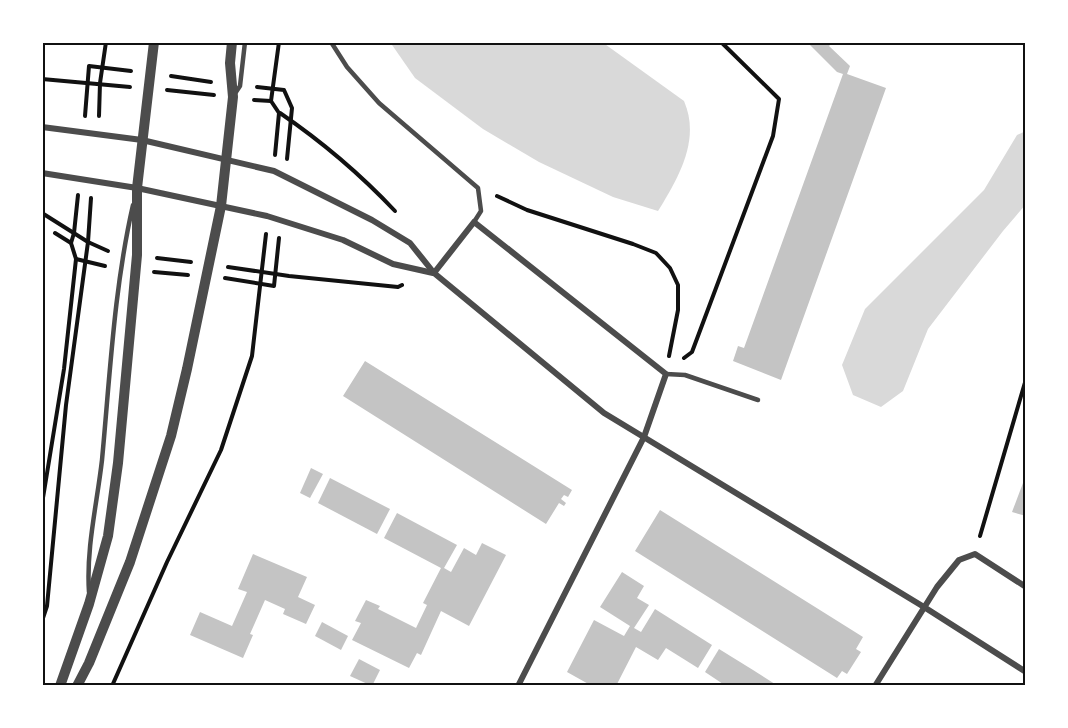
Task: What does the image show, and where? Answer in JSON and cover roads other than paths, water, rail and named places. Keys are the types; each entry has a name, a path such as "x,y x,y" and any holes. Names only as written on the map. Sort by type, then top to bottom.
{"street":[{"path":"60,686 89,604 108,536 118,463 135,271 137,188 154,42"},
{"path":"77,686 89,663 130,562 171,436 220,206 236,85 230,63 232,42"},
{"path":"42,127 142,140 274,171 372,220 410,243 434,273 604,413 1026,672"},
{"path":"42,173 137,188 267,216 343,240 393,264 434,273"},
{"path":"434,273 474,222 666,374 644,437 518,686"},
{"path":"875,686 937,587 959,560 975,554 1026,587"}],"lane":[{"path":"236,85 245,42"},
{"path":"331,42 347,67 379,103 478,188 481,211 474,222"},
{"path":"89,604 87,567 100,472 121,269 137,188"},
{"path":"666,374 686,375 758,400"}]}
